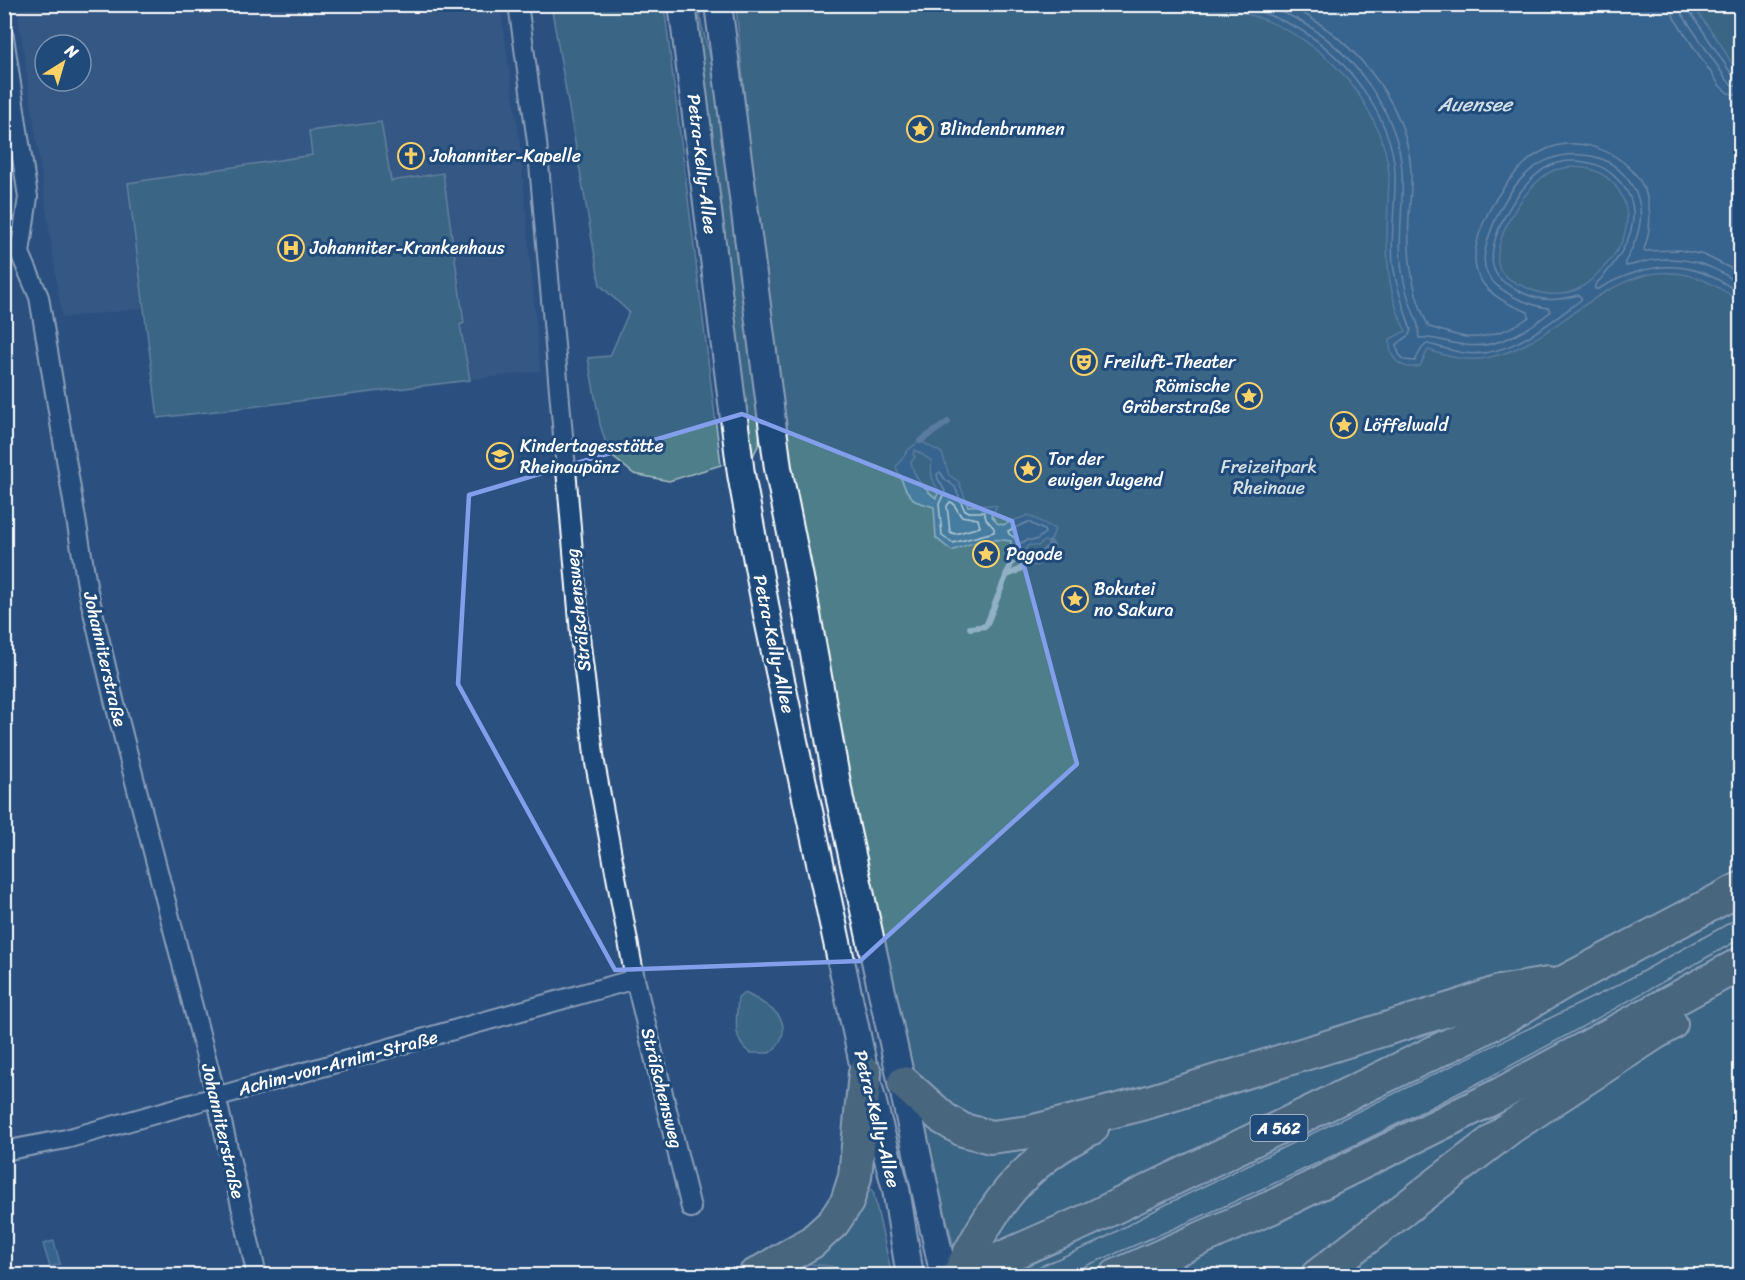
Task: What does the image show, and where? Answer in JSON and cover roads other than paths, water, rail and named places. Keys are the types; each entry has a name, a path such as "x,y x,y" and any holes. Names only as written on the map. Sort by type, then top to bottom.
{"highway":[{"name":"A 562","path":"959,1275 1088,1220 1470,1035 1564,982 1740,889"},
{"path":"1116,1275 1272,1207 1497,1096 1740,964"},
{"path":"903,1083 944,1119 963,1130 991,1137 1030,1132 1142,1104 1499,992 1564,982"},
{"path":"1317,1275 1511,1127 1655,1033 1740,988"},
{"path":"754,1275 812,1242 833,1223 847,1202 855,1177 865,1073"},
{"path":"959,1275 978,1234 997,1205 1019,1178 1054,1149 1142,1104"}],"main road":[{"name":"Petra-Kelly-Allee","path":"682,4 741,474 767,615 865,1073 896,1189 910,1275"},
{"name":"Petra-Kelly-Allee","path":"718,4 778,468 840,800 944,1275"}],"street":[{"name":"Sträßchensweg","path":"518,4 537,142 570,531 592,739 635,979 691,1208"},
{"name":"Johanniterstraße","path":"4,37 28,197 12,256 39,297 88,591 216,1096 257,1275"},
{"name":"Achim-von-Arnim-Straße","path":"4,1151 66,1139 635,979"}],"water":[{"path":"1123,5 1168,5 1146,7"},
{"name":"Auensee","path":"1205,5 1692,5 1720,43 1740,78 1740,302 1715,286 1692,276 1670,273 1649,274 1608,291 1536,338 1508,352 1486,358 1464,359 1428,350 1420,366 1402,365 1397,362 1390,346 1390,339 1406,331 1398,313 1389,275 1387,256 1388,165 1379,132 1364,103 1350,82 1333,64 1294,34 1248,14","holes":["1570,167 1593,170 1617,188 1627,216 1624,236 1611,259 1583,286 1562,294 1538,292 1504,275 1499,267 1500,242 1513,213 1532,187 1552,171"]},
{"path":"920,441 942,453 949,475 959,482 968,506 997,506 991,515 997,523 1003,525 1028,515 1055,529 1050,543 1044,541 1038,546 1029,545 1015,563 1011,564 1008,562 1011,541 981,541 952,551 936,538 934,507 915,501 906,490 896,467 908,450","holes":["915,450 932,461 932,477 939,491 936,498 920,483 911,462 915,457 913,454"]},
{"path":"54,1241 60,1264 50,1267 43,1244"}],"waterway":[{"path":"920,441 948,422"},
{"path":"1006,575 1037,563 1045,550 1052,546 1050,543"},
{"path":"970,628 986,626 1011,564"}],"tram line":[{"path":"1017,1276 1095,1243 1161,1207 1618,985 1740,917"},
{"path":"1061,1276 1278,1182 1384,1131 1490,1077 1740,939"}],"place":[{"name":"Blindenbrunnen","path":"920,129"},
{"name":"Johanniter-Kapelle","path":"411,156"},
{"name":"Johanniter-Krankenhaus","path":"291,248"},
{"name":"Freiluft-Theater","path":"1084,362"},
{"name":"Römische Gräberstraße","path":"1249,396"},
{"name":"Löffelwald","path":"1344,425"},
{"name":"Kindertagesstätte Rheinaupänz","path":"500,456"},
{"name":"Tor der ewigen Jugend","path":"1028,469"},
{"name":"Pagode","path":"986,554"},
{"name":"Bokutei no Sakura","path":"1075,599"}],"park label":[{"name":"Freizeitpark Rheinaue","path":"1269,477"}]}
